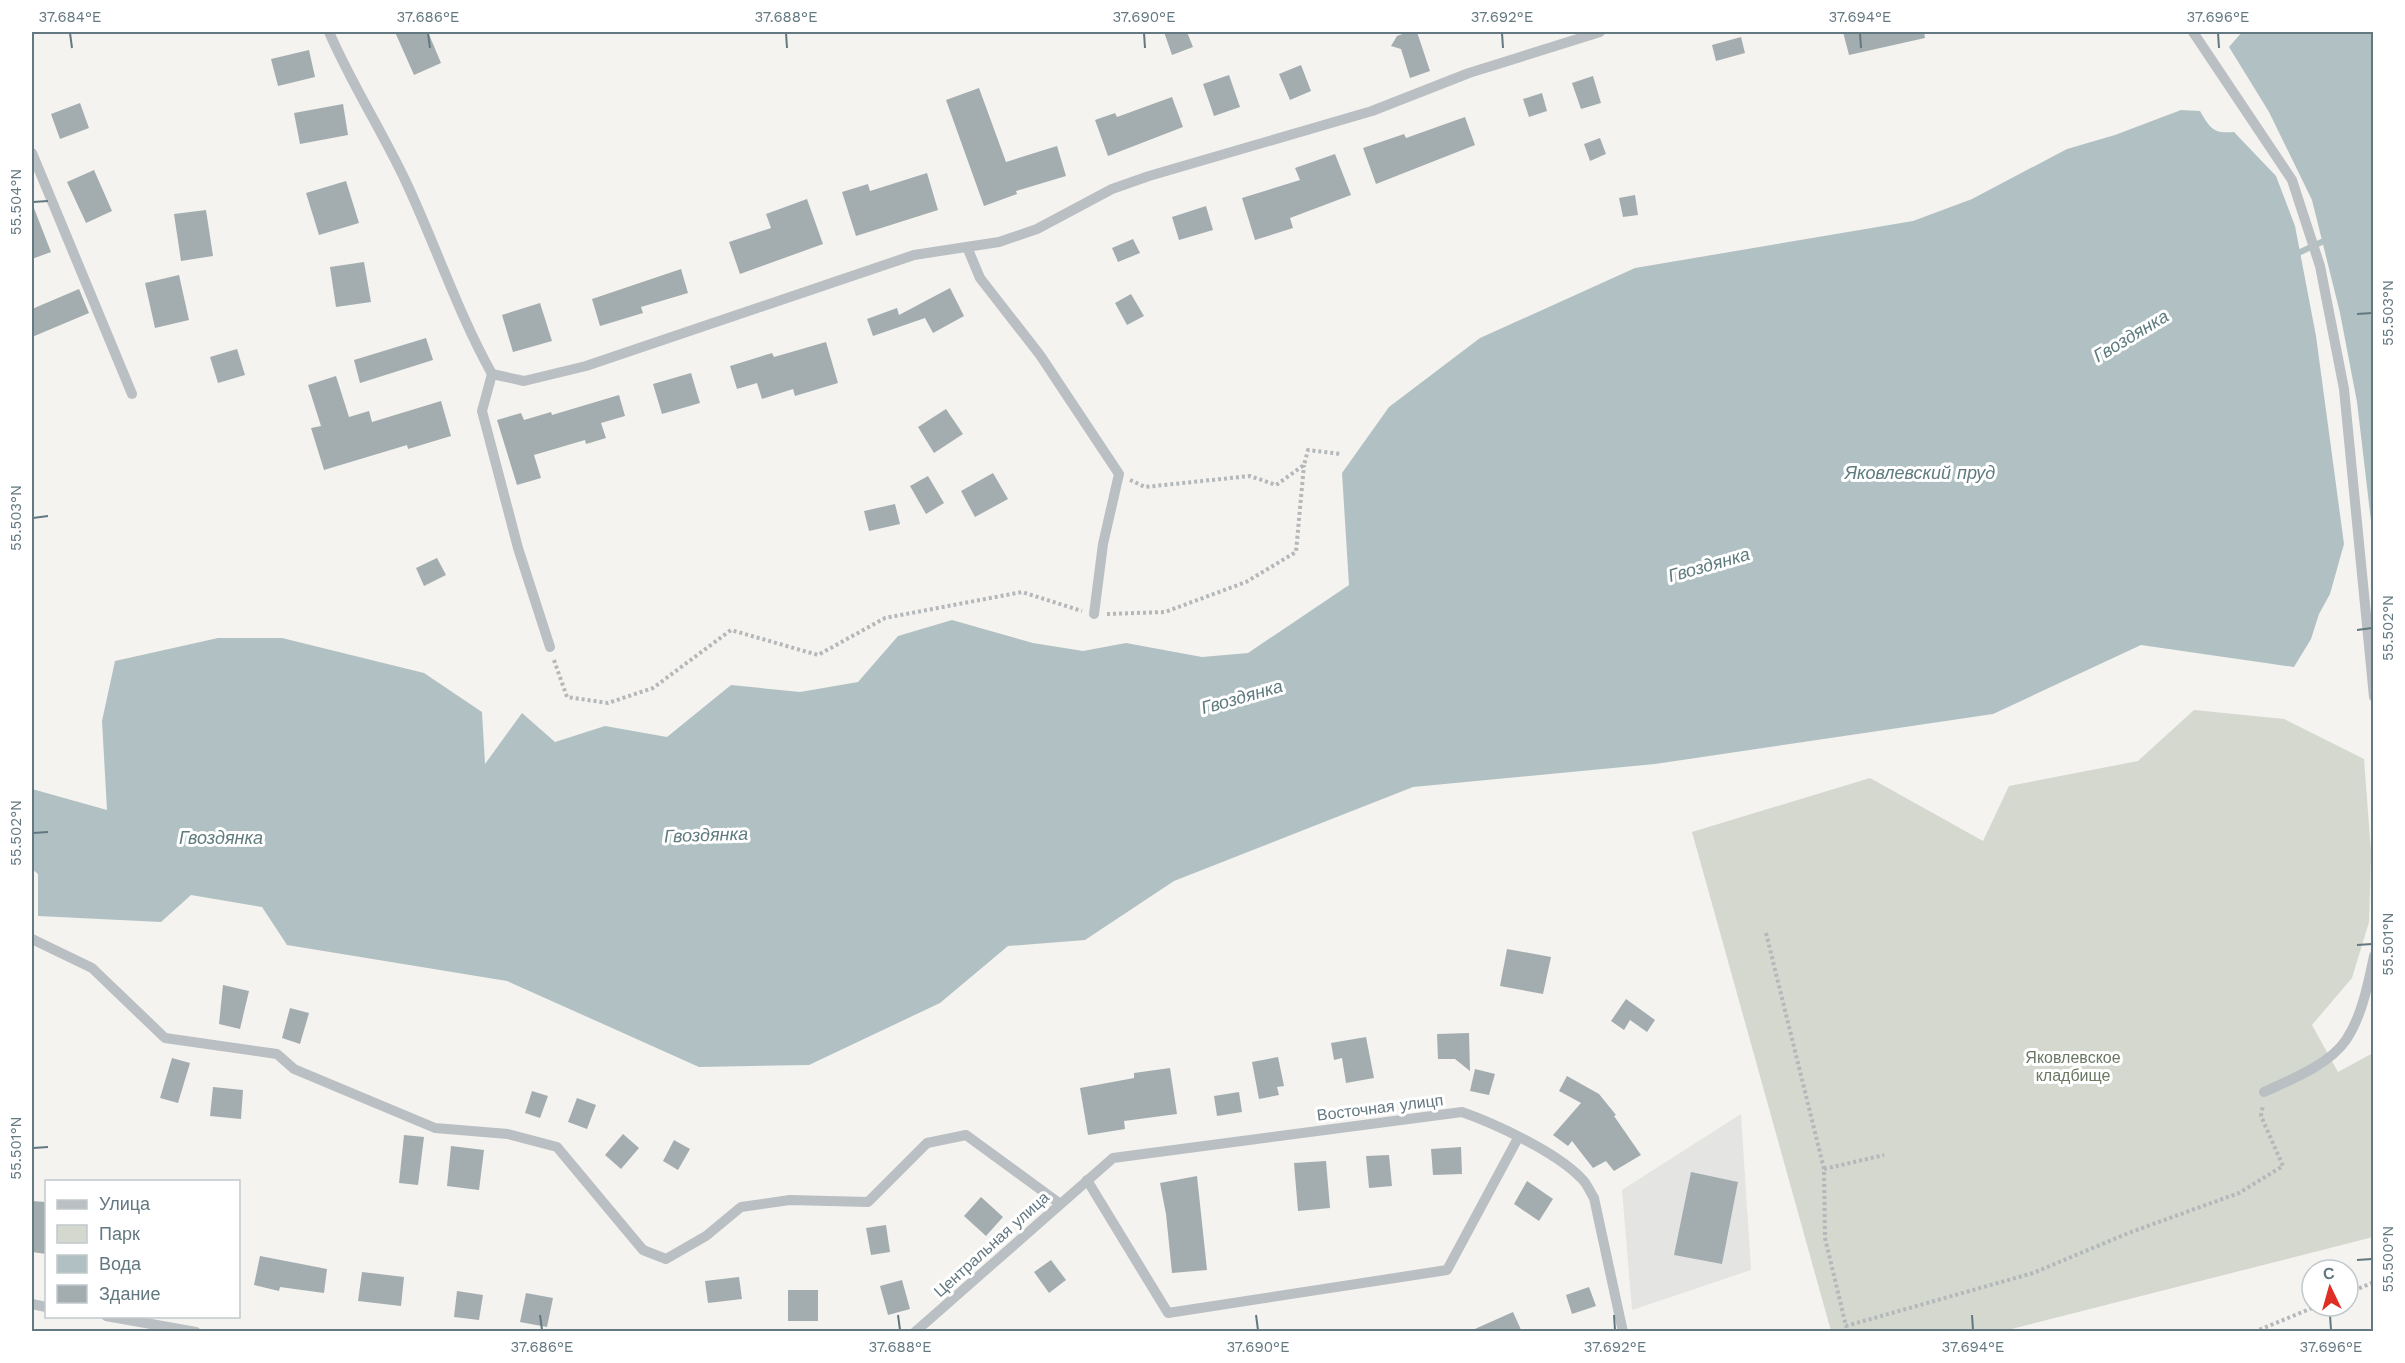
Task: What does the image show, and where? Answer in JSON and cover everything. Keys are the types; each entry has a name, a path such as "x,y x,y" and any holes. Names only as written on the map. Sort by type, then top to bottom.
{"street":[{"path":"329,32 344,68 405,180 475,344 492,374 482,411 518,548 550,647"},
{"path":"492,374 524,381 586,366 914,255 999,242 1037,229 1112,189 1149,176 1372,111 1469,73 1600,32"},
{"path":"2193,32 2292,180 2320,266 2344,389 2373,697"},
{"path":"32,153 132,394"},
{"path":"967,247 980,278 1040,355 1119,474 1103,544 1094,614"},
{"path":"32,939 92,968 165,1038 277,1054 294,1069 435,1128 507,1134 557,1146 644,1250 666,1259 706,1236 741,1207 790,1200 868,1202 927,1143 966,1135 1059,1203"},
{"path":"2264,1092 2312,1070 2346,1041 2366,993 2373,956"},
{"name":"Восточная улицп","path":"1087,1180 1113,1158 1462,1112 1487,1121 1556,1159 1582,1179 1593,1198 1623,1332"},
{"path":"1087,1180 1168,1313 1447,1270 1518,1138"},
{"name":"Центральная улица","path":"915,1332 1087,1180"},
{"path":"112,1318 196,1332"}],"path":[{"path":"550,647 567,697 608,703 653,688 731,630 818,655 885,618 1022,592 1094,614 1165,612 1246,582 1296,552 1304,465 1308,450 1341,454"},
{"path":"1119,474 1145,487 1250,476 1276,485 1304,465"},
{"path":"1766,933 1824,1169 1827,1208 1825,1238 1846,1326 2033,1273 2121,1236 2239,1193 2283,1166 2261,1116 2264,1092"},
{"path":"1824,1169 1884,1155"},
{"path":"2254,1332 2300,1313"}],"shaded area":[{"path":"1741,1114 1751,1270 1632,1310 1622,1190"}],"green space":[{"name":"Яковлевское кладбище","path":"2194,710 2284,719 2364,759 2371,852 2369,922 2352,978 2312,1025 2338,1072 2373,1053 2373,1237 2004,1331 1831,1331 1692,832 1870,778 1983,841 2009,786 2138,761"}],"water":[{"path":"2242,32 2373,32 2373,538 2357,402 2340,313 2312,200 2269,112 2229,47"},
{"name":"Яковлевский пруд","path":"2181,110 2200,111 2213,129 2221,132 2234,132 2276,176 2295,226 2316,336 2344,544 2330,594 2319,614 2311,639 2294,667 2141,645 1993,714 1655,764 1413,787 1174,881 1085,940 1008,946 940,1003 809,1065 699,1067 507,981 287,945 262,907 191,895 161,922 38,916 38,874 32,869 32,789 107,810 102,721 115,661 218,638 282,638 424,673 482,712 485,764 522,713 555,742 605,726 667,737 731,685 800,692 858,682 898,636 952,620 1033,643 1083,651 1126,643 1202,657 1248,653 1349,585 1342,473 1389,407 1480,338 1635,268 1913,221 1972,199 2067,149 2115,135"}],"building":[{"path":"395,32 428,32 441,63 414,75"},
{"path":"1164,32 1187,32 1193,47 1172,55"},
{"path":"1417,32 1430,71 1410,78 1401,49 1391,46 1397,36"},
{"path":"1843,32 1924,32 1925,38 1849,55"},
{"path":"1741,37 1745,53 1716,61 1712,45"},
{"path":"309,50 315,77 278,86 271,59"},
{"path":"1301,65 1311,91 1290,100 1279,74"},
{"path":"1229,75 1240,107 1214,116 1203,84"},
{"path":"1593,76 1601,103 1581,109 1572,83"},
{"path":"979,88 1006,162 1057,146 1066,176 1016,191 1017,194 984,206 946,100"},
{"path":"1542,93 1547,111 1529,117 1523,99"},
{"path":"1172,97 1183,127 1108,156 1095,120 1115,113 1117,117"},
{"path":"80,103 89,128 60,139 51,114"},
{"path":"343,104 348,135 300,144 294,113"},
{"path":"1465,117 1475,145 1376,184 1363,148 1404,134 1406,138"},
{"path":"1600,138 1606,154 1590,161 1584,144"},
{"path":"1335,154 1351,195 1290,218 1293,228 1255,240 1242,198 1300,180 1295,168"},
{"path":"94,170 112,211 86,223 67,182"},
{"path":"927,173 938,210 856,236 842,192 868,184 870,191"},
{"path":"346,181 359,223 319,235 306,193"},
{"path":"1635,195 1638,215 1623,217 1619,198"},
{"path":"807,199 823,244 740,274 729,242 771,228 766,214"},
{"path":"32,203 51,252 32,259"},
{"path":"1206,206 1213,230 1179,240 1172,217"},
{"path":"206,210 213,256 181,261 174,214"},
{"path":"1133,239 1140,253 1118,262 1112,248"},
{"path":"364,262 371,302 336,307 330,267"},
{"path":"681,269 688,293 641,307 643,313 600,326 592,299"},
{"path":"179,275 189,320 155,328 145,283"},
{"path":"950,288 964,316 933,333 925,318 873,336 867,319 897,308 899,315"},
{"path":"79,289 89,313 32,337 32,309"},
{"path":"1131,294 1144,316 1127,325 1115,303"},
{"path":"540,303 552,341 513,352 502,315"},
{"path":"426,338 433,360 360,383 354,360"},
{"path":"826,342 838,383 795,396 793,389 762,399 757,383 737,389 730,366 772,353 774,357"},
{"path":"237,349 245,375 218,383 210,357"},
{"path":"691,373 700,403 662,414 653,384"},
{"path":"336,376 349,417 369,411 372,422 441,401 451,436 408,449 407,445 324,470 311,428 321,426 308,385"},
{"path":"619,395 625,416 601,423 606,438 586,444 585,440 534,455 541,478 517,485 497,420 521,413 524,420 551,412 552,415"},
{"path":"946,409 963,434 934,453 918,427"},
{"path":"993,473 1008,499 975,517 961,491"},
{"path":"928,476 944,503 926,514 910,486"},
{"path":"895,504 900,524 869,531 864,511"},
{"path":"437,558 446,575 424,586 416,568"},
{"path":"1507,949 1551,957 1543,994 1500,986"},
{"path":"223,985 249,991 240,1029 219,1024"},
{"path":"1626,999 1655,1020 1647,1032 1630,1020 1624,1030 1611,1021"},
{"path":"290,1008 309,1013 300,1044 282,1038"},
{"path":"1469,1033 1470,1071 1455,1059 1438,1059 1437,1034"},
{"path":"1366,1037 1374,1078 1346,1083 1342,1058 1334,1060 1331,1043"},
{"path":"1278,1057 1284,1086 1277,1087 1279,1095 1259,1099 1252,1062"},
{"path":"172,1058 190,1063 178,1103 160,1098"},
{"path":"1170,1068 1177,1114 1124,1121 1125,1129 1088,1135 1080,1088 1134,1078 1134,1073"},
{"path":"1475,1069 1495,1074 1489,1095 1470,1091"},
{"path":"1567,1076 1599,1094 1616,1115 1614,1116 1641,1155 1614,1171 1606,1161 1593,1168 1572,1141 1568,1146 1553,1135 1581,1103 1559,1091"},
{"path":"213,1087 243,1090 241,1119 210,1116"},
{"path":"532,1091 548,1096 540,1118 525,1113"},
{"path":"1239,1092 1242,1112 1217,1116 1214,1096"},
{"path":"577,1098 596,1105 587,1129 568,1122"},
{"path":"623,1134 639,1148 621,1169 605,1155"},
{"path":"404,1135 424,1137 418,1185 399,1183"},
{"path":"674,1140 690,1149 678,1170 663,1161"},
{"path":"451,1146 484,1150 479,1190 447,1186"},
{"path":"1461,1147 1462,1174 1433,1175 1431,1149"},
{"path":"1389,1155 1392,1186 1369,1188 1366,1156"},
{"path":"1326,1161 1330,1208 1298,1211 1294,1163"},
{"path":"1691,1172 1738,1182 1722,1264 1674,1255"},
{"path":"1197,1176 1207,1270 1172,1273 1166,1214 1160,1183"},
{"path":"1527,1181 1553,1199 1539,1221 1514,1204"},
{"path":"981,1197 1003,1217 986,1236 964,1216"},
{"path":"32,1201 45,1202 45,1254 32,1252"},
{"path":"886,1225 890,1252 871,1255 866,1228"},
{"path":"260,1256 327,1269 324,1293 280,1287 279,1291 254,1285"},
{"path":"1051,1260 1066,1280 1049,1293 1034,1272"},
{"path":"362,1272 404,1277 401,1306 358,1301"},
{"path":"739,1277 742,1299 708,1303 705,1281"},
{"path":"902,1280 910,1309 888,1315 880,1286"},
{"path":"1589,1287 1596,1306 1572,1314 1566,1295"},
{"path":"788,1290 818,1290 818,1321 788,1321"},
{"path":"457,1291 483,1295 479,1320 454,1317"},
{"path":"526,1293 553,1298 547,1327 520,1322"},
{"path":"1513,1312 1522,1332 1468,1332"}],"waterway":[{"name":"Гвоздянка","path":"2294,255 2328,239"}]}
